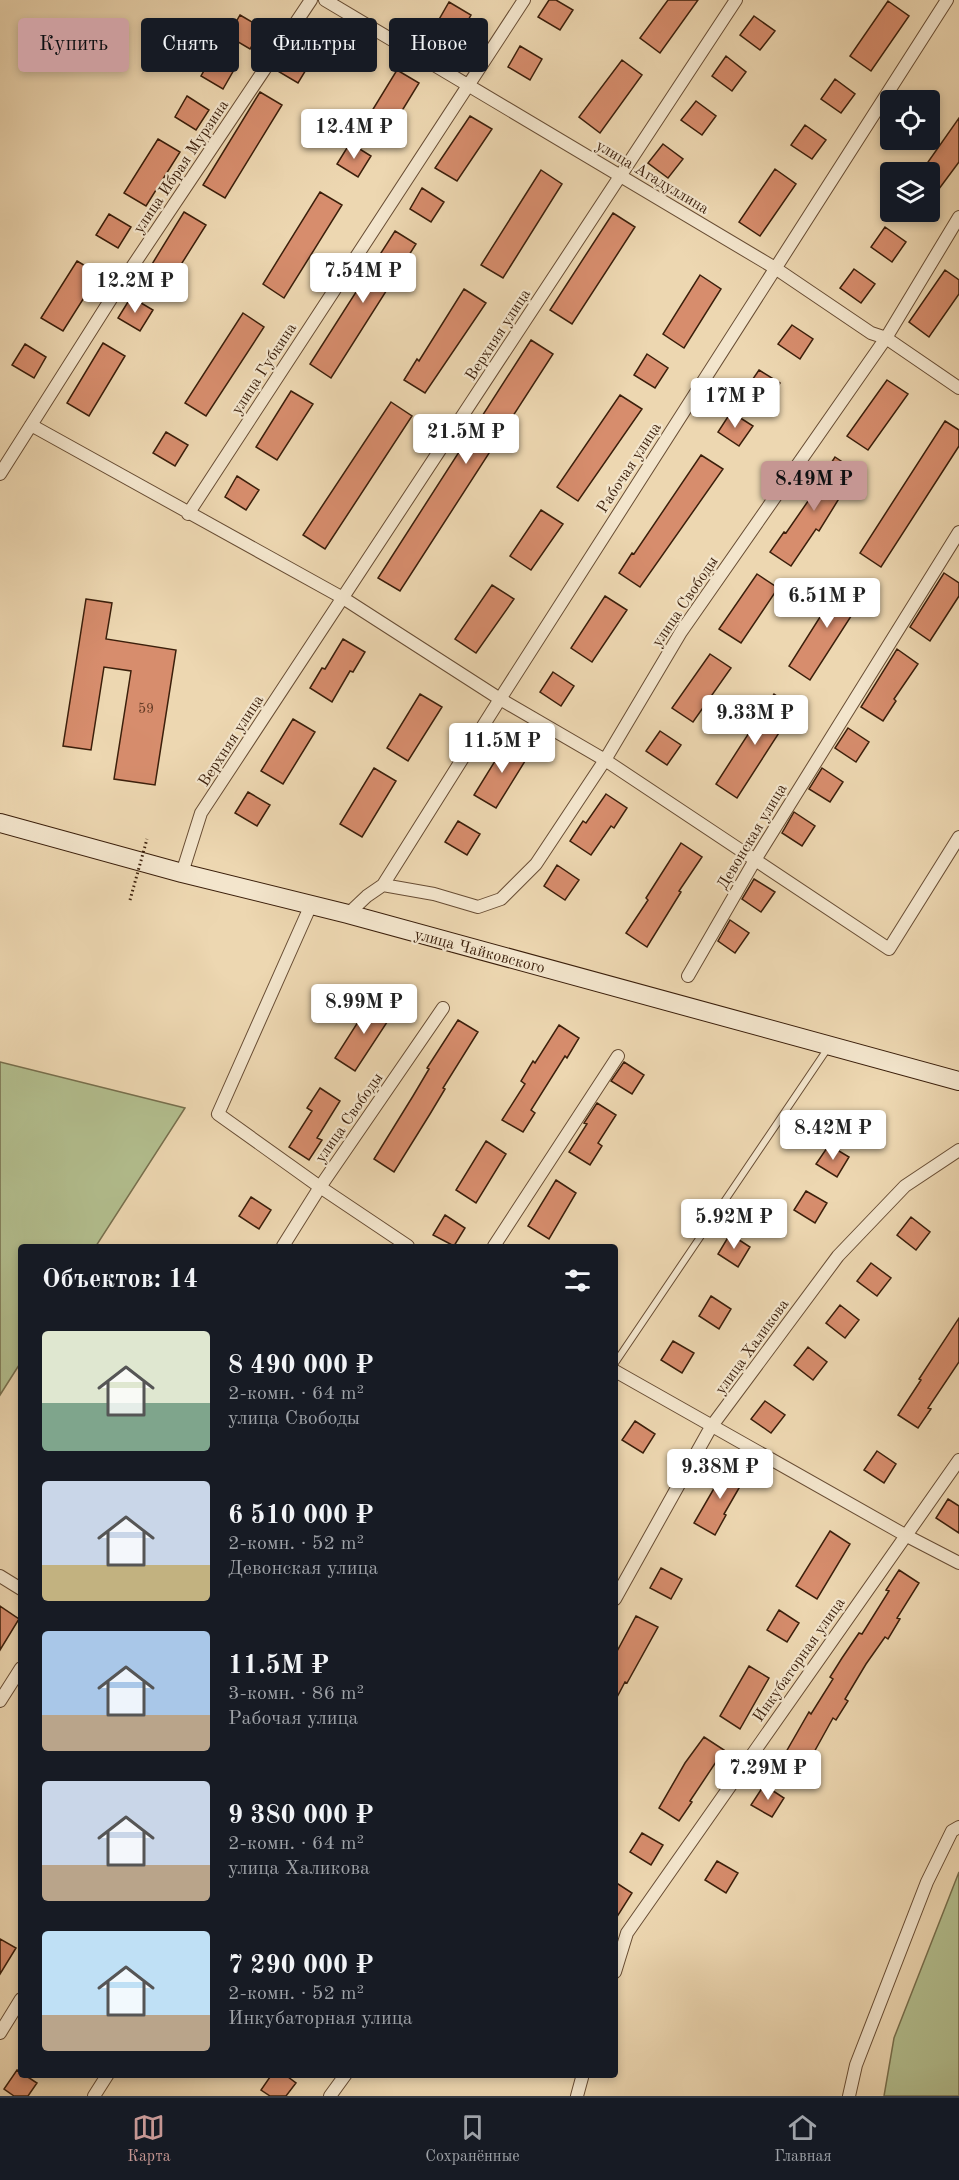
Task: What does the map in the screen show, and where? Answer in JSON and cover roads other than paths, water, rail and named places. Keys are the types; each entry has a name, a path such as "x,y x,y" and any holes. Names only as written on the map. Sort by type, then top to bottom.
{"main road":[{"name":"улица Чайковского","path":"0,823 310,907 348,914 959,1081"}],"street":[{"name":"улица Ибрая Мурзина","path":"0,474 116,291 311,0"},
{"name":"улица Агадуллина","path":"326,0 775,268 871,333 886,338 959,388"},
{"name":"улица Губкина","path":"188,514 524,0"},
{"name":"Верхняя улица","path":"182,873 201,813 736,0"},
{"name":"Рабочая улица","path":"348,914 383,885 947,0"},
{"name":"улица Свободы","path":"383,885 434,894 478,907 501,899 536,864 605,760 681,632 886,338 959,217"},
{"path":"31,425 343,598 500,699 605,760 889,950 959,837"},
{"name":"Девонская улица","path":"688,976 755,860 959,532"},
{"path":"310,907 218,1114 405,1244"},
{"name":"улица Свободы","path":"284,1244 320,1187 443,1008"},
{"path":"495,1244 618,1056"},
{"name":"улица Халикова","path":"618,1594 711,1427 838,1256 905,1186 959,1150"},
{"path":"618,1373 711,1427 959,1563"},
{"name":"Инкубаторная улица","path":"618,1962 627,1933 959,1460"},
{"path":"0,1576 18,1587"},
{"path":"0,1701 18,1673"},
{"path":"849,2096 856,2065 927,1882 952,1831 959,1827"},
{"path":"0,2033 18,2005"},
{"path":"94,2096 105,2078"},
{"path":"330,2096 343,2078"},
{"path":"577,2096 582,2078"}],"lane":[{"path":"618,1360 830,1046"}]}
